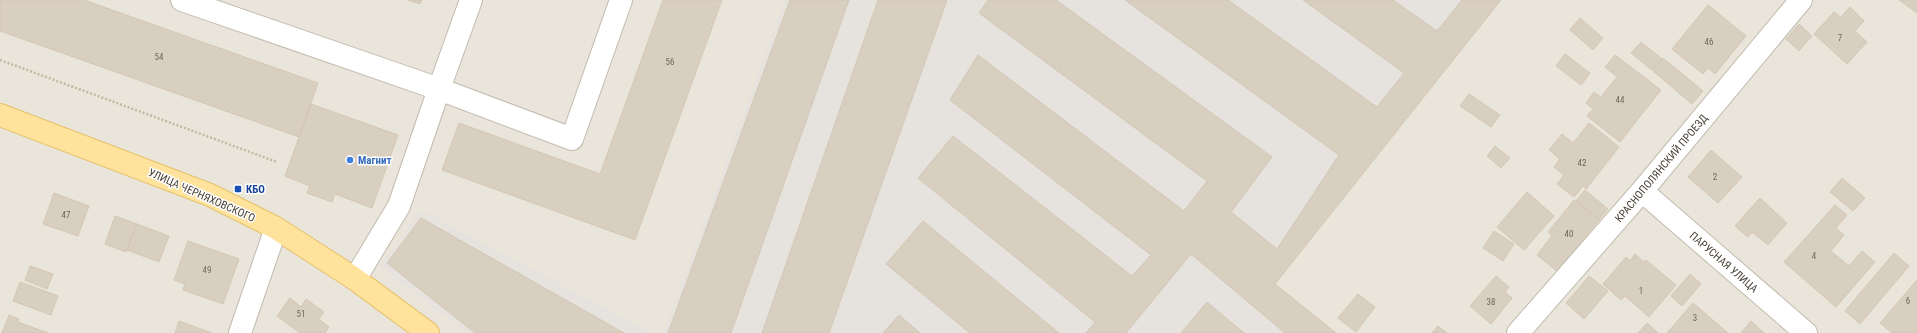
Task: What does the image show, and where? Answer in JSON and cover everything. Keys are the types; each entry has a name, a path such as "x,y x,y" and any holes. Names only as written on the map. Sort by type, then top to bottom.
{"main road":[{"name":"УЛИЦА ЧЕРНЯХОВСКОГО","path":"0,115 210,195 276,228 355,279 428,333"}],"street":[{"path":"182,0 438,89 572,139 621,0"},
{"path":"355,279 399,206 438,89 471,0"},
{"name":"КРАСНОПОЛЯНСКИЙ ПРОЕЗД","path":"1518,333 1642,191 1801,0"},
{"name":"ПАРУСНАЯ УЛИЦА","path":"1642,191 1806,333"},
{"path":"240,333 276,228"}],"path":[{"path":"0,60 277,162"}],"shaded area":[{"path":"0,0 1917,0 1917,333 0,333"},
{"path":"785,0 1501,0 1275,284 1336,333 664,333"},
{"path":"421,210 652,333 467,333 380,266"}],"building":[{"path":"0,0 84,0 318,83 299,137 0,31"},
{"path":"408,0 422,0 420,4"},
{"path":"663,0 722,0 635,240 442,170 459,123 600,174"},
{"path":"790,0 849,0 731,333 668,333"},
{"path":"878,0 947,0 829,333 762,333"},
{"path":"988,0 1056,0 1272,157 1231,212 1277,249 1339,155 1125,0 1228,0 1377,107 1404,73 1303,0 1393,0 1437,31 1462,0 1501,0 1275,284 1336,333 1285,333 1191,254 1126,333 1086,333 1095,322 918,178 953,136 1132,276 1151,255 950,100 978,55 1184,211 1207,181 979,13"},
{"path":"1899,0 1917,0 1917,13"},
{"path":"1708,5 1746,36 1715,74 1708,68 1703,74 1672,49"},
{"path":"1850,7 1864,21 1855,31 1867,42 1847,64 1814,34 1834,12 1841,17"},
{"path":"1580,18 1603,38 1593,50 1570,30"},
{"path":"1799,24 1812,36 1799,51 1786,39"},
{"path":"1641,42 1662,59 1652,70 1631,53"},
{"path":"1565,54 1590,73 1581,85 1556,66"},
{"path":"1615,55 1661,90 1620,142 1587,116 1593,109 1586,103 1594,92 1601,97 1617,77 1605,67"},
{"path":"1663,58 1703,91 1692,104 1653,71"},
{"path":"1469,94 1500,115 1491,127 1460,106"},
{"path":"311,104 398,135 372,208 335,194 332,202 307,193 310,186 285,176"},
{"path":"1589,123 1619,147 1586,189 1583,186 1574,197 1557,184 1564,175 1554,167 1560,159 1549,150 1562,134 1573,143"},
{"path":"1495,146 1510,158 1501,168 1487,156"},
{"path":"1711,150 1742,177 1718,203 1688,177"},
{"path":"1842,178 1865,198 1853,211 1830,192"},
{"path":"1585,190 1608,209 1599,220 1576,201"},
{"path":"1527,192 1554,216 1524,250 1497,227"},
{"path":"54,193 89,206 78,236 43,224"},
{"path":"1760,198 1787,223 1768,245 1752,232 1748,237 1735,226"},
{"path":"1574,200 1599,220 1557,271 1537,255 1552,236 1548,232"},
{"path":"1835,205 1847,215 1836,228 1844,235 1831,251 1849,266 1862,251 1875,262 1836,307 1784,262"},
{"path":"115,216 137,224 126,252 105,244"},
{"path":"421,218 624,333 475,333 387,263"},
{"path":"923,221 1059,333 970,333 886,264"},
{"path":"137,224 169,236 159,262 127,250"},
{"path":"1494,231 1514,244 1503,261 1483,248"},
{"path":"188,241 239,259 223,304 183,290 185,284 174,280"},
{"path":"1894,253 1909,266 1860,324 1845,311"},
{"path":"1635,254 1644,262 1646,260 1676,285 1649,317 1625,296 1621,300 1603,284 1626,257 1630,261"},
{"path":"30,266 53,274 47,289 25,280"},
{"path":"1690,274 1701,284 1682,306 1671,296"},
{"path":"1496,276 1509,287 1505,292 1512,298 1491,324 1470,306"},
{"path":"1589,276 1608,291 1584,319 1566,303"},
{"path":"1917,280 1917,333 1892,333 1880,323"},
{"path":"20,282 58,296 51,315 13,301"},
{"path":"1358,294 1375,307 1356,332 1338,318"},
{"path":"290,298 301,307 306,299 324,312 319,319 329,327 325,333 300,333 277,316"},
{"path":"1207,302 1244,333 1181,333"},
{"path":"1693,303 1728,333 1667,333"},
{"path":"9,315 19,319 18,322 48,333 2,333"},
{"path":"899,315 920,333 883,333"},
{"path":"179,321 212,333 175,333"},
{"path":"1751,321 1764,333 1741,333"},
{"path":"1647,323 1658,333 1638,333"},
{"path":"1438,326 1447,333 1432,333"}],"place":[{"name":"Магнит","path":"350,160"},
{"name":"КБО","path":"238,189"}]}
